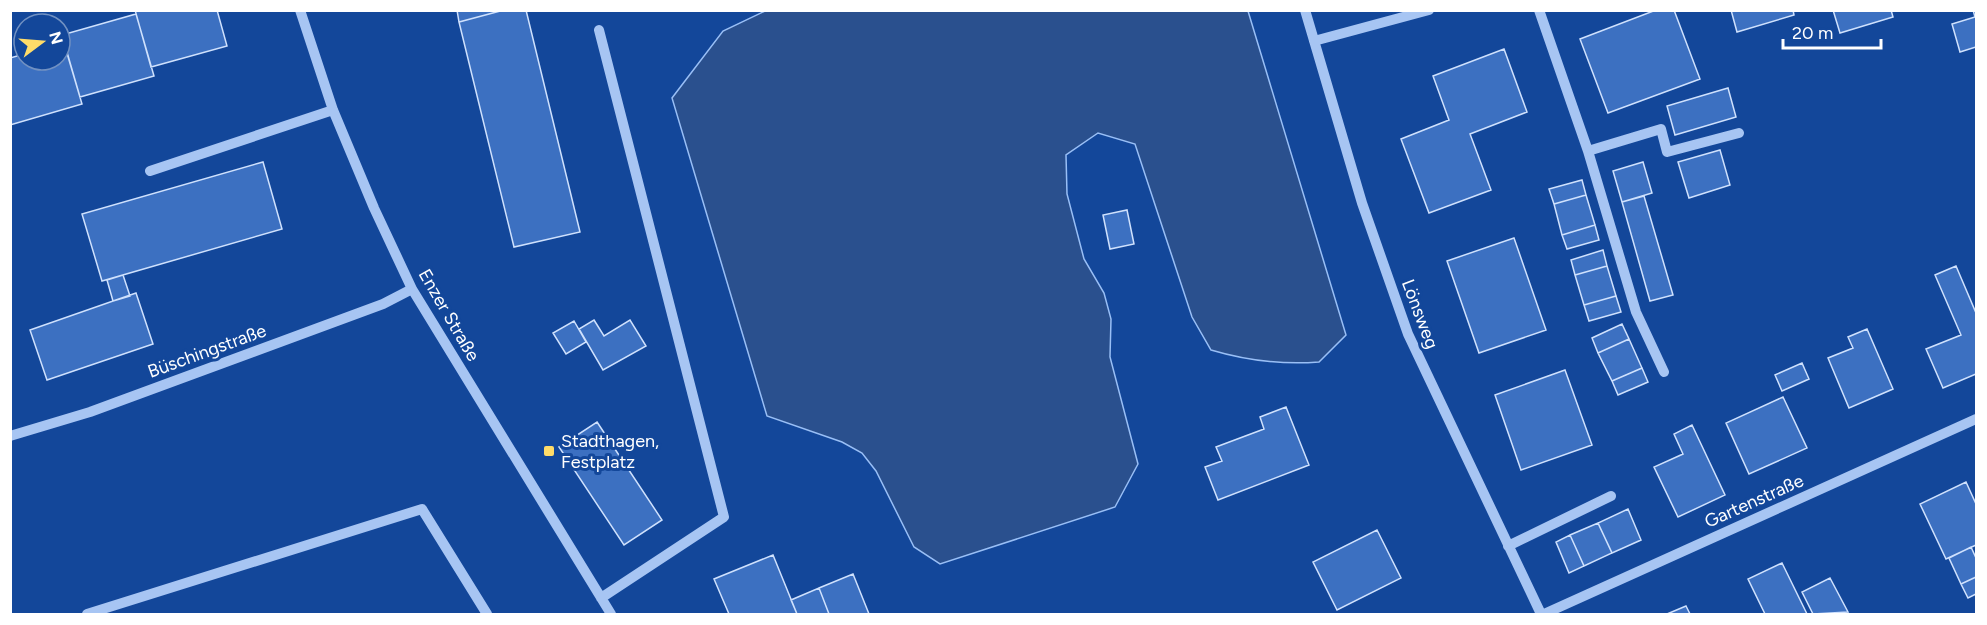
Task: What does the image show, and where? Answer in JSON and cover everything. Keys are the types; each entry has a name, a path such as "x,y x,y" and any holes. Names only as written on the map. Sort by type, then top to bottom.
{"street":[{"name":"Enzer Straße","path":"300,10 333,110 374,208 412,289 611,615"},
{"name":"Lönsweg","path":"1305,10 1362,203 1408,334 1543,615"},
{"path":"1314,41 1429,10"},
{"path":"1539,10 1588,151 1636,312 1664,372"},
{"path":"598,30 724,517 601,598"},
{"path":"150,171 333,110"},
{"path":"1588,151 1661,129 1667,152 1738,134"},
{"name":"Büschingstraße","path":"10,436 90,412 383,304 412,289"},
{"name":"Gartenstraße","path":"1543,615 1977,419"},
{"path":"1508,546 1611,496"},
{"path":"87,615 422,509 487,615"}],"water":[{"path":"765,11 1248,11 1346,335 1319,362 1265,361 1211,350 1192,317 1135,144 1098,133 1066,155 1067,194 1084,259 1104,293 1111,319 1110,357 1138,464 1115,507 940,564 914,547 876,471 862,453 842,442 767,416 672,98 723,31"}],"building":[{"path":"135,10 217,10 227,46 151,67"},
{"path":"457,10 504,10 459,22"},
{"path":"504,10 526,10 580,232 514,247 459,22"},
{"path":"1656,10 1674,10 1700,79 1608,113 1580,39"},
{"path":"1731,10 1793,10 1794,15 1737,32"},
{"path":"1833,10 1891,10 1893,17 1840,33"},
{"path":"1973,10 1976,10 1976,47 1960,52 1952,24 1975,17"},
{"path":"136,14 154,76 80,97 72,69 72,32"},
{"path":"1504,49 1527,112 1470,134 1491,190 1429,213 1401,139 1449,120 1433,76"},
{"path":"12,57 12,72 72,72 72,70 82,104 10,125 10,58"},
{"path":"1728,88 1736,117 1675,135 1667,106"},
{"path":"1720,150 1730,185 1689,198 1678,162"},
{"path":"263,162 282,229 102,281 82,214"},
{"path":"1643,162 1652,193 1622,202 1613,171"},
{"path":"1582,180 1586,195 1554,204 1549,189"},
{"path":"1586,195 1595,225 1562,235 1554,204"},
{"path":"1644,196 1673,295 1650,301 1622,202"},
{"path":"1127,210 1134,244 1110,249 1103,215"},
{"path":"1595,225 1599,240 1567,249 1562,235"},
{"path":"1514,238 1546,330 1479,353 1447,261"},
{"path":"1603,250 1607,266 1575,275 1571,260"},
{"path":"1607,266 1616,296 1584,305 1575,275"},
{"path":"1956,266 1976,313 1976,374 1943,388 1926,349 1961,335 1935,275"},
{"path":"123,275 130,296 113,301 107,280"},
{"path":"136,293 153,344 47,380 30,330"},
{"path":"1616,296 1621,312 1589,321 1584,305"},
{"path":"594,320 604,336 630,320 646,346 603,370 579,329"},
{"path":"574,321 586,342 566,354 553,333"},
{"path":"1622,324 1629,339 1598,353 1592,338"},
{"path":"1867,329 1893,389 1849,408 1828,358 1853,348 1848,337"},
{"path":"1629,339 1642,368 1612,381 1598,353"},
{"path":"1802,363 1809,379 1782,391 1775,375"},
{"path":"1642,368 1648,382 1618,395 1612,381"},
{"path":"1565,370 1592,445 1521,470 1495,395"},
{"path":"1783,397 1807,448 1749,474 1726,423"},
{"path":"1286,407 1309,465 1218,500 1205,467 1222,461 1216,447 1264,429 1260,417"},
{"path":"597,422 662,520 624,545 559,447"},
{"path":"1692,425 1725,495 1678,517 1654,467 1683,454 1674,434"},
{"path":"1966,482 1976,504 1976,545 1946,559 1920,504"},
{"path":"1628,509 1641,540 1612,553 1598,523"},
{"path":"1598,523 1612,553 1584,566 1570,535"},
{"path":"1377,530 1401,578 1337,610 1313,562"},
{"path":"1570,535 1584,566 1569,573 1556,542"},
{"path":"1971,547 1976,558 1976,577 1961,584 1949,558"},
{"path":"773,555 797,614 729,614 714,579"},
{"path":"1782,563 1807,614 1765,614 1748,579"},
{"path":"853,574 869,614 829,614 819,588"},
{"path":"1976,577 1976,594 1968,598 1961,584"},
{"path":"1830,578 1848,612 1813,614 1802,592"},
{"path":"819,588 829,614 797,614 791,600"},
{"path":"1686,606 1690,614 1667,614"}],"place":[{"name":"Stadthagen, Festplatz","path":"549,451"}]}
